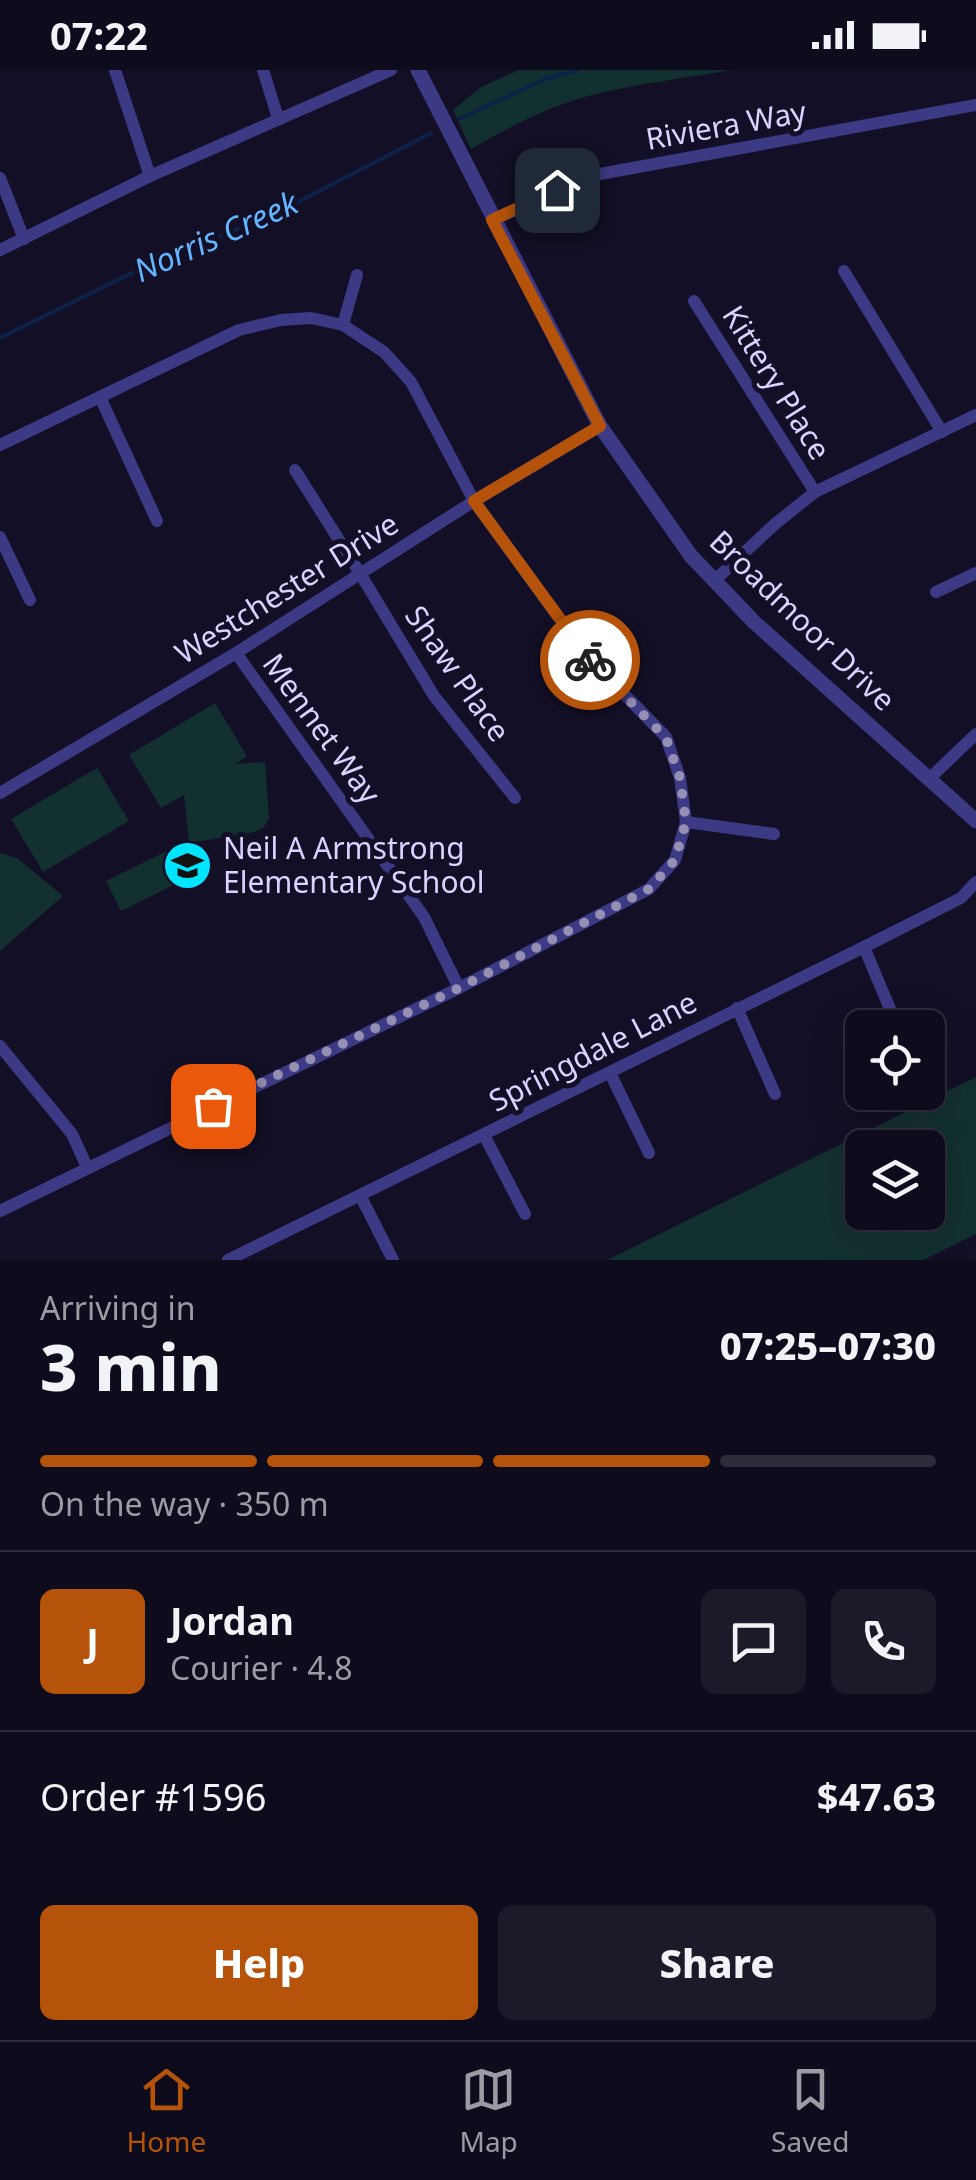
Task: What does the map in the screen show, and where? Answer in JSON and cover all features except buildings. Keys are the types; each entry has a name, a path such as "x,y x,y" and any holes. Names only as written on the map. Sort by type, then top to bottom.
{"street":[{"path":"115,70 150,176"},
{"path":"263,70 278,118"},
{"path":"0,250 150,176 390,70"},
{"name":"Broadmoor Drive","path":"418,70 600,426 692,556 754,622 976,821"},
{"name":"Riviera Way","path":"492,220 589,176 976,106"},
{"path":"0,178 24,238"},
{"path":"844,271 942,432"},
{"path":"343,325 357,275"},
{"name":"Kittery Place","path":"694,300 815,492"},
{"path":"0,445 238,330 311,318 343,325 384,352 412,382 474,501 586,655 666,738 680,778 686,822 675,860 649,889 459,988 0,1211"},
{"path":"100,397 157,521"},
{"path":"716,580 815,492 976,416"},
{"name":"Westchester Drive","path":"0,792 236,652 600,426"},
{"name":"Shaw Place","path":"294,470 434,696 516,798"},
{"path":"0,537 30,600"},
{"path":"936,592 976,573"},
{"name":"Mennet Way","path":"236,652 424,916 459,988"},
{"path":"930,778 976,734"},
{"path":"686,822 774,834"},
{"name":"Springdale Lane","path":"230,1260 961,898 976,882"},
{"path":"864,947 890,1010"},
{"path":"737,1008 775,1094"},
{"path":"0,1046 72,1134 87,1167"},
{"path":"610,1072 650,1153"},
{"path":"484,1134 526,1214"},
{"path":"360,1194 394,1260"}],"green space":[{"path":"519,70 731,70 576,100 530,118 471,149 453,110 481,87"},
{"path":"215,703 247,756 236,764 265,762 269,819 255,832 189,843 184,795 161,808 129,755"},
{"path":"97,768 129,821 43,872 11,819"},
{"path":"167,851 182,881 121,911 106,881"},
{"path":"0,853 17,858 63,896 0,951"},
{"path":"976,1077 976,1234 923,1260 607,1260 845,1142 845,1230 945,1230 945,1130 869,1130 909,1110 945,1110 945,1092"}],"waterway":[{"name":"Norris Creek","path":"459,119 548,78 578,70"},
{"name":"Norris Creek","path":"0,338 138,270 275,214 431,133"}],"way so far":[{"path":"213,1106 459,988 649,889 675,860 686,822 680,778 666,738 590,660"}],"place":[{"name":"Neil A Armstrong Elementary School","path":"188,866"}],"route":[{"path":"557,190 492,220 600,426 474,501 590,660"}]}
